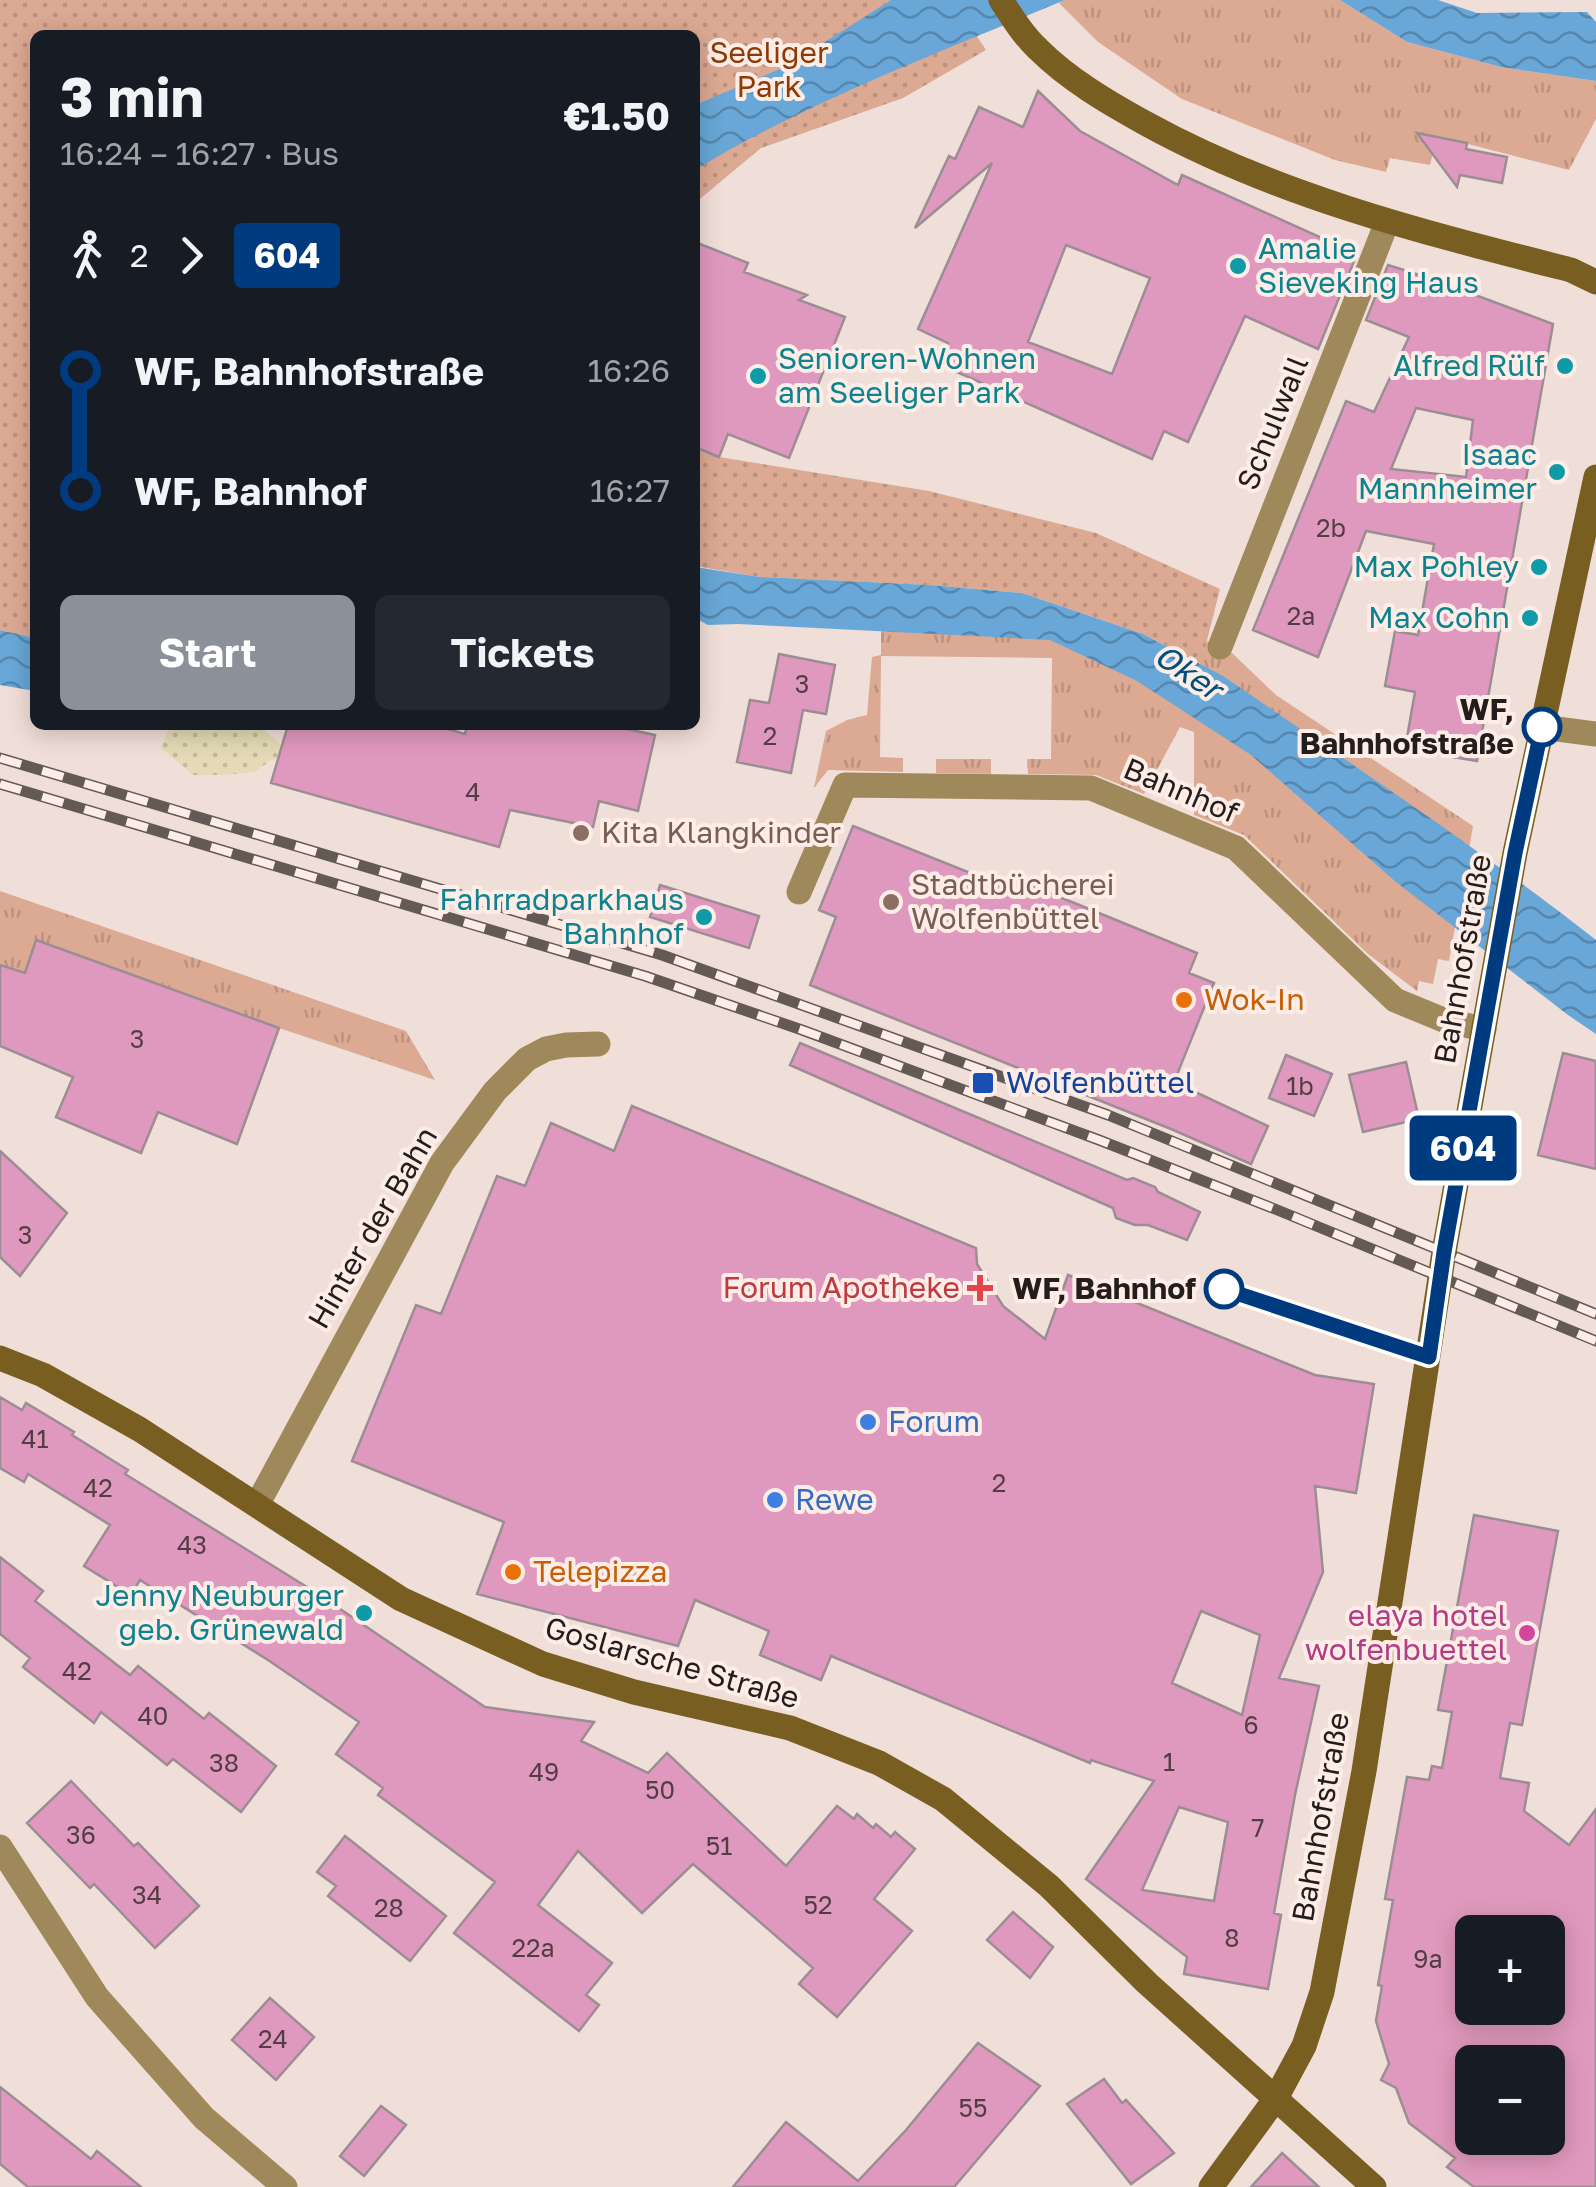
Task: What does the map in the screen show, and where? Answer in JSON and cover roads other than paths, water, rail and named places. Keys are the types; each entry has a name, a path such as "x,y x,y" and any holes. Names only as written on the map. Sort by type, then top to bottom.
{"street":[{"path":"1001,0 1037,49 1072,78 1113,106 1185,145 1387,222 1571,270 1596,282"},
{"name":"Schulwall","path":"1220,648 1387,222"},
{"name":"Bahnhofstraße","path":"1211,2187 1276,2098 1304,2046 1322,1992 1347,1867 1444,1252 1515,853 1596,478"},
{"path":"1542,727 1596,734"},
{"name":"Bahnhof","path":"799,892 845,785 1090,788 1236,848 1394,1000 1446,1021 1484,1029"},
{"name":"Hinter der Bahn","path":"257,1505 442,1163 495,1091 526,1059 546,1049 598,1044"},
{"name":"Goslarsche Straße","path":"0,1358 43,1375 140,1429 401,1599 543,1664 634,1692 790,1728 879,1763 942,1798 1049,1886 1147,1983 1374,2187"},
{"path":"0,1847 97,1996 204,2118 285,2187"}],"water":[{"path":"891,0 1065,0 830,99 700,167 700,103 787,66"},
{"path":"1340,0 1438,0 1477,13 1587,12 1596,22 1596,81 1501,67 1407,42"},
{"name":"Oker","path":"700,568 760,577 1022,593 1143,634 1223,676 1458,838 1596,940 1596,1034 1396,882 1251,755 1137,681 1050,640 708,625 700,621"},
{"path":"0,630 30,637 30,690 0,685"}],"railway":[{"path":"0,758 662,955 1108,1115 1596,1314"},
{"path":"0,784 645,976 802,1030 1099,1140 1596,1341"}],"place":[{"name":"Amalie Sieveking Haus","path":"1238,266"},
{"name":"Alfred Rülf","path":"1565,366"},
{"name":"Senioren-Wohnen am Seeliger Park","path":"758,376"},
{"name":"Isaac Mannheimer","path":"1557,472"},
{"name":"Max Pohley","path":"1539,567"},
{"name":"Max Cohn","path":"1530,618"},
{"name":"WF, Bahnhofstraße","path":"1542,727"},
{"name":"Kita Klangkinder","path":"581,833"},
{"name":"Stadtbücherei Wolfenbüttel","path":"891,902"},
{"name":"Fahrradparkhaus Bahnhof","path":"704,917"},
{"name":"Wok-In","path":"1184,1000"},
{"name":"Wolfenbüttel","path":"983,1083"},
{"name":"Forum Apotheke","path":"980,1288"},
{"name":"WF, Bahnhof","path":"1224,1289"},
{"name":"Forum","path":"868,1422"},
{"name":"Rewe","path":"775,1500"},
{"name":"Telepizza","path":"513,1572"},
{"name":"Jenny Neuburger geb. Grünewald","path":"364,1613"},
{"name":"elaya hotel wolfenbuettel","path":"1527,1633"}],"park label":[{"name":"Seeliger Park","path":"769,70"}]}
